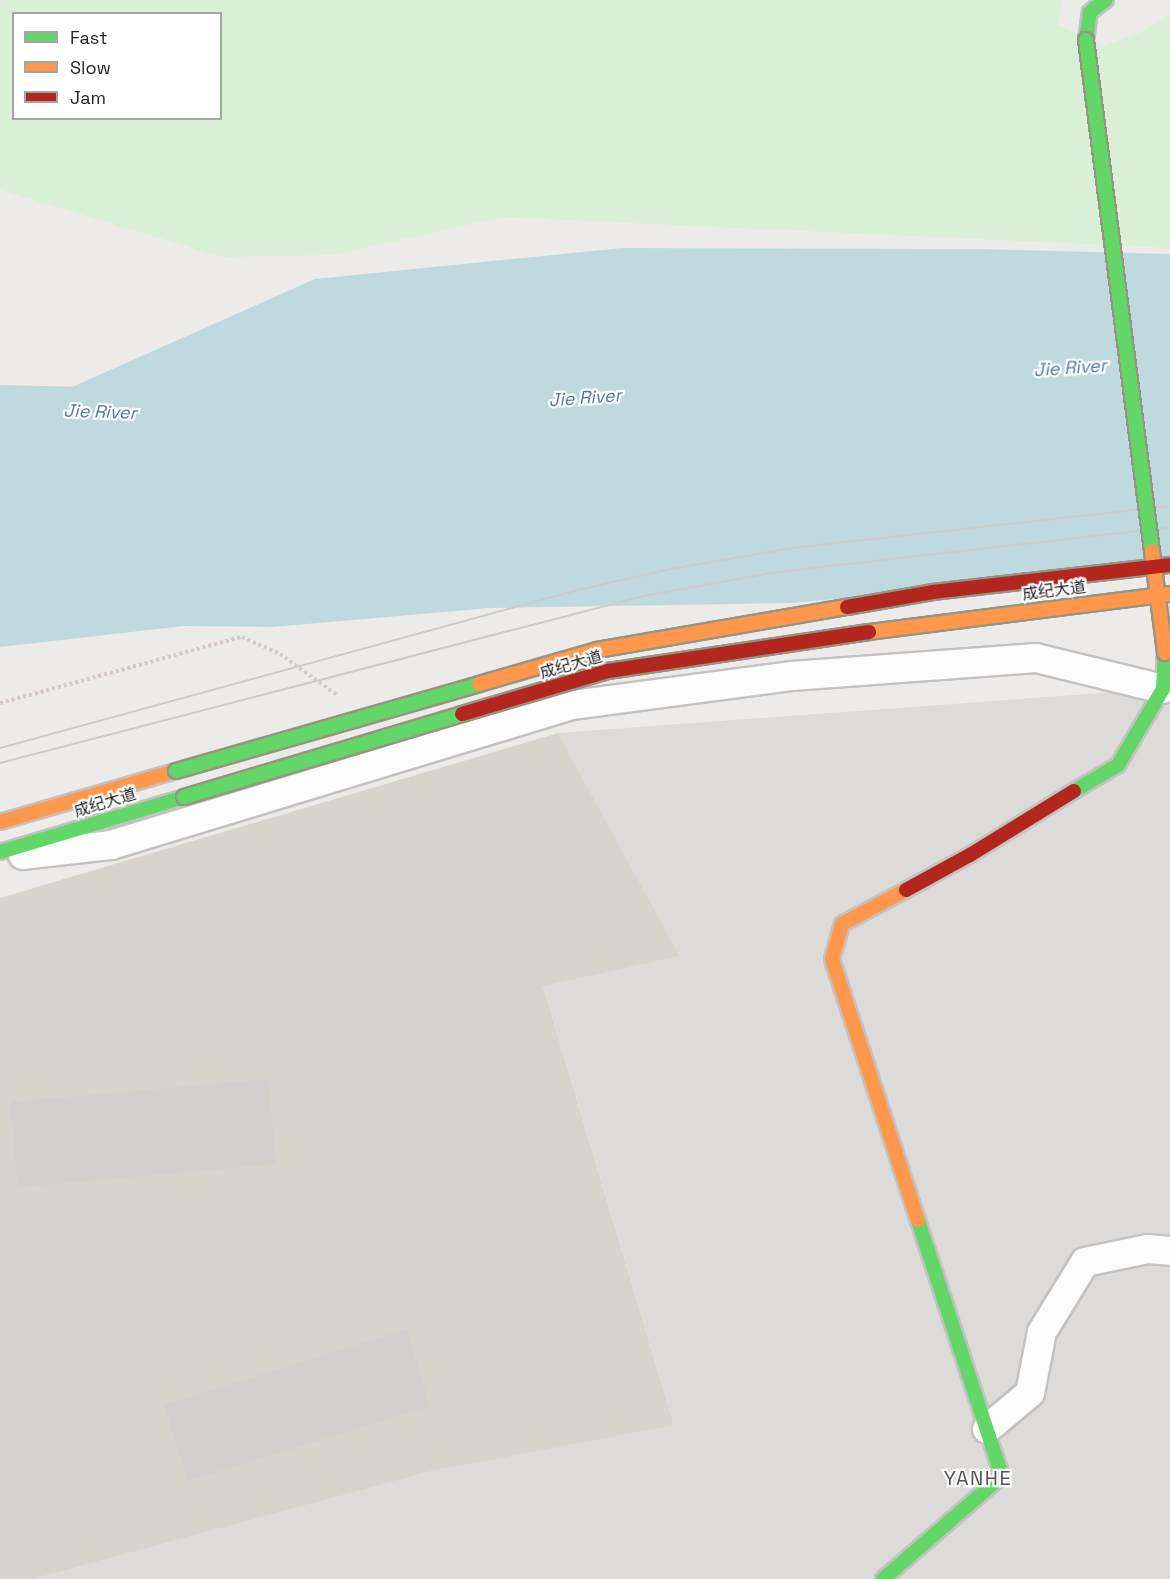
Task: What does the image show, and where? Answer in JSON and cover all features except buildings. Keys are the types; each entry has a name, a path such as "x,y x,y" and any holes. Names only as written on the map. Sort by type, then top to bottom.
{"main road":[{"path":"883,1579 1002,1476 832,959 842,924 970,855 1118,765 1163,689 1165,653 1086,40 1090,12 1106,0"},
{"name":"成纪大道","path":"0,822 597,650 933,592 1170,565"},
{"name":"成纪大道","path":"0,852 608,671 937,622 1170,594"}],"street":[{"path":"0,858 111,845 573,705 792,676 1036,658 1163,689"},
{"path":"987,1429 1030,1393 1042,1332 1085,1262 1148,1249 1170,1251"}],"path":[{"path":"0,703 242,637 280,654 341,698"}],"shaded area":[{"path":"1170,688 1170,1579 33,1579 432,1471 674,1424 543,985 680,956 558,733"},
{"path":"558,733 680,956 543,986 674,1425 432,1471 33,1579 0,1579 0,898"}],"green space":[{"path":"0,0 1063,0 1058,25 1102,46 1144,31 1170,15 1170,248 503,217 333,255 222,257 0,190"}],"water":[{"path":"622,248 980,249 1170,254 1170,568 793,603 490,608 273,627 184,626 0,647 0,419 315,279"}],"waterway":[{"name":"Jie River","path":"0,409 87,411"}],"tram line":[{"path":"0,748 578,590 671,569 800,547 1170,506"},
{"path":"0,763 644,596 778,572 1170,527"}],"traffic: fast":[{"path":"1086,40 1090,12 1106,0"},
{"path":"1086,40 1152,551"},
{"path":"1074,791 1118,765 1163,689 1165,653"},
{"path":"176,771 479,684"},
{"path":"184,797 462,714"},
{"path":"0,852 184,797"},
{"path":"883,1579 1002,1476 918,1220"}],"traffic: slow":[{"path":"1152,551 1165,653"},
{"path":"869,632 1170,594"},
{"path":"479,684 597,650 847,607"},
{"path":"0,822 176,771"},
{"path":"906,890 842,924 832,959 918,1220"}],"traffic: jam":[{"path":"847,607 933,592 1170,565"},
{"path":"462,714 608,671 869,632"},
{"path":"906,890 970,855 1074,791"}],"district":[{"name":"YANHE","path":"978,1478"}]}
